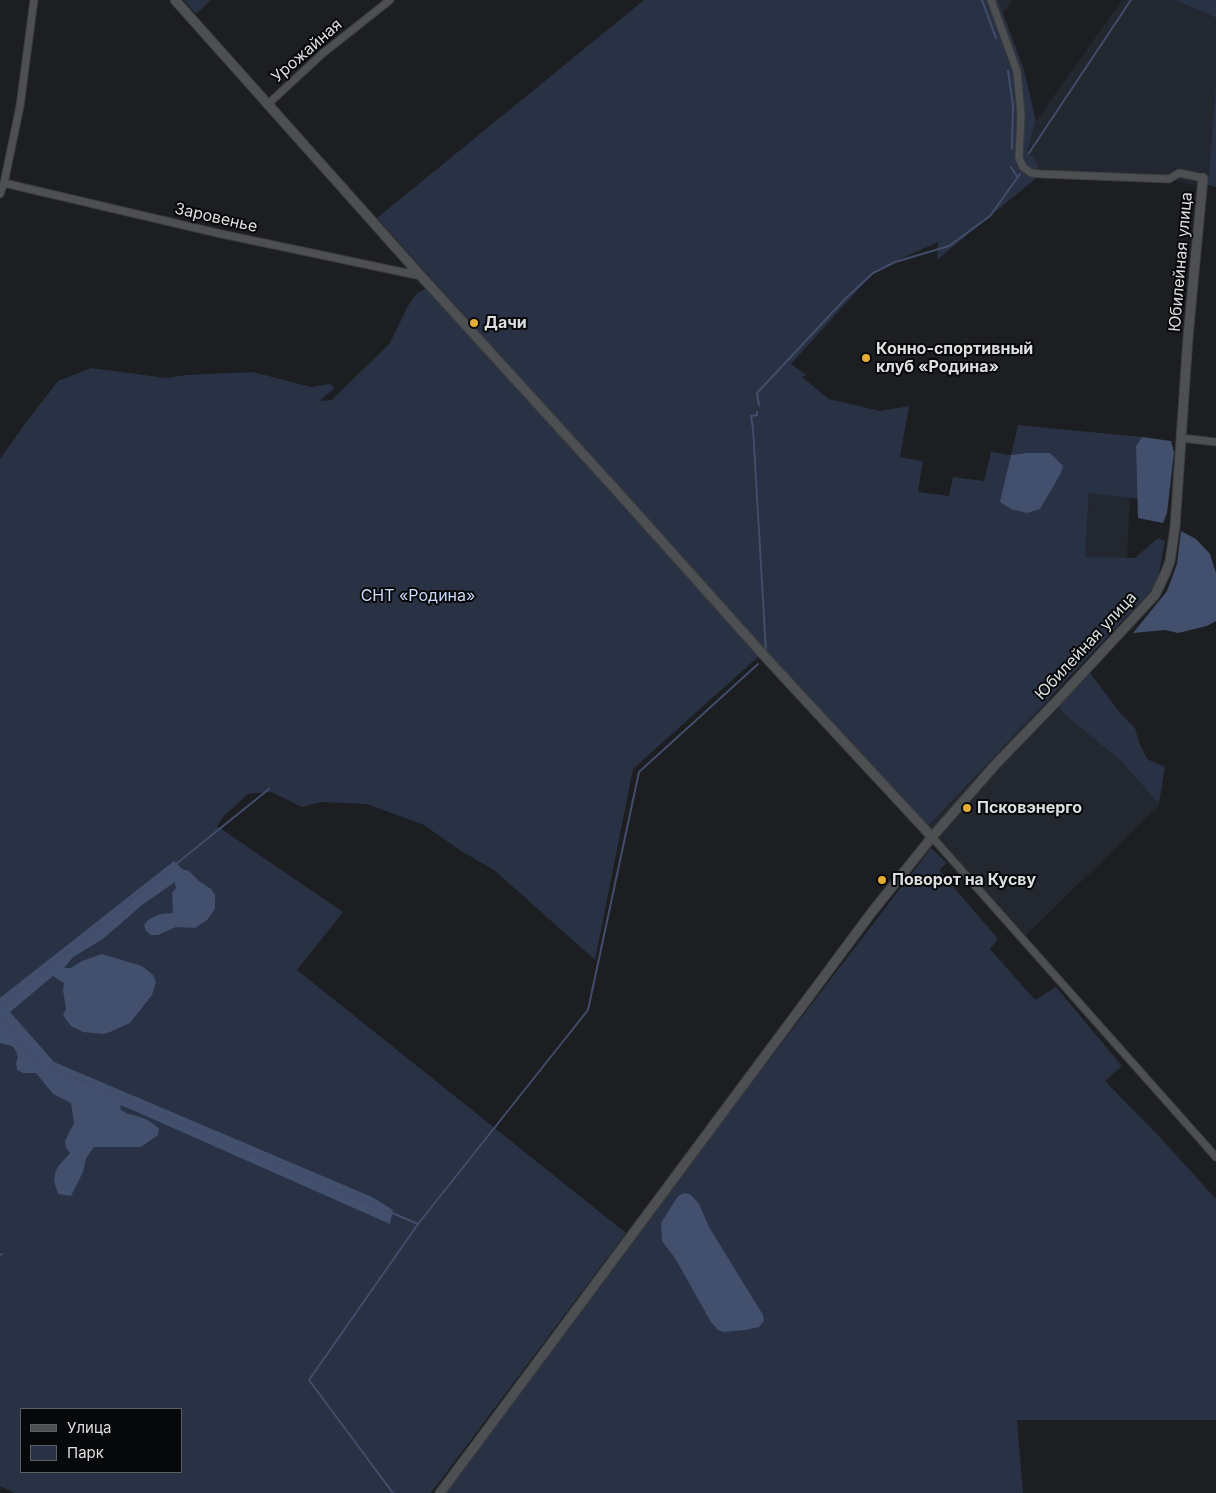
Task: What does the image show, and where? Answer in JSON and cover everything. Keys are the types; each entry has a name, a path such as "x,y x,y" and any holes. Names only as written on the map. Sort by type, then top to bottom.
{"street":[{"path":"0,194 20,106 34,0"},
{"path":"175,0 267,105 769,661 932,837 1216,1158"},
{"name":"Урожайная","path":"267,105 322,54 390,0"},
{"path":"991,0 1017,71 1021,114 1019,158 1023,167 1032,173 1042,174 1169,179 1179,173 1203,178"},
{"name":"Юбилейная улица","path":"440,1493 872,912 932,837 996,764 1060,698 1155,594 1170,561 1175,527 1203,178"},
{"name":"Заровенье","path":"4,183 217,233 421,276"},
{"path":"1181,438 1216,442"}],"shaded area":[{"path":"998,0 1013,0 1003,14"},
{"path":"1122,0 1175,0 1216,18 1216,82 1208,185 1194,185 1172,180 1040,175 1027,151 1036,121"},
{"path":"1142,437 1171,441 1174,452 1167,513 1163,523 1138,518 1136,446"},
{"path":"1050,453 1063,466 1061,473 1040,509 1027,513 1011,509 1000,502 1011,455"},
{"path":"1089,493 1130,497 1127,559 1085,557"},
{"path":"1181,531 1196,539 1210,554 1216,573 1216,621 1207,626 1178,633 1165,630 1133,633 1167,591 1177,564"},
{"path":"1049,697 1071,720 1121,761 1159,806 1024,937 927,827"},
{"path":"174,861 182,869 189,871 211,889 215,895 215,909 207,920 195,928 176,927 158,935 151,935 146,931 144,925 148,920 160,914 173,913 172,893 176,888 175,882 142,905 103,939 73,957 64,968 71,968 82,961 102,954 142,966 153,975 156,982 152,995 130,1023 103,1034 83,1032 71,1026 63,1015 66,1009 63,990 64,983 53,976 10,1012 54,1062 372,1197 393,1210 390,1224 121,1105 120,1109 126,1113 146,1119 159,1128 158,1135 141,1147 94,1147 86,1158 83,1172 71,1196 58,1194 54,1181 55,1174 57,1168 70,1153 66,1148 65,1141 74,1123 71,1103 53,1094 36,1073 23,1073 17,1070 16,1063 18,1057 16,1051 12,1046 0,1043 0,998"},
{"path":"685,1193 691,1195 699,1204 709,1227 763,1315 764,1321 759,1327 724,1332 718,1330 711,1322 675,1258 662,1241 661,1223 678,1196"}],"green space":[{"path":"184,0 211,0 196,14"},
{"path":"644,0 998,0 1024,70 1036,121 1027,151 1036,161 1040,175 937,260 938,242 876,270 791,364 806,375 802,377 829,399 880,411 909,406 900,457 923,461 918,492 949,496 953,477 984,481 991,452 1011,455 1018,425 1142,437 1136,446 1138,499 1089,493 1085,557 1135,558 1158,538 1165,541 1158,579 1150,592 927,827 856,747 783,671 377,218","holes":["1050,453 1059,464 1061,473 1039,509 1011,455"]},
{"path":"1175,0 1216,0 1216,18"},
{"path":"1216,82 1216,187 1208,185"},
{"name":"СНТ «Родина»","path":"425,289 431,292 759,656 633,769 595,960 494,870 461,851 424,825 367,804 321,802 302,807 271,792 248,794 224,816 217,826 343,912 297,970 626,1233 431,1493 15,1493 0,1486 0,459 58,381 91,368 166,378 186,375 253,372 311,387 330,384 335,388 319,401 332,400 390,343 408,306 417,293"},
{"path":"1090,673 1121,714 1135,728 1147,759 1165,767 1159,804 1121,761 1058,707"},
{"path":"931,848 947,863 939,870 998,939 990,949 1035,1000 1056,987 1122,1066 1105,1081 1157,1134 1216,1199 1216,1420 1017,1420 1023,1493 445,1493 752,1082"}],"waterway":[{"path":"982,0 996,38"},
{"path":"1029,153 1131,0"},
{"path":"1008,71 1013,105 1012,149"},
{"path":"1011,167 1018,178"},
{"path":"759,405 757,393 844,300 873,273 895,262 949,246 990,216 1020,174"},
{"path":"757,412 757,415 751,416 766,652"},
{"path":"393,1493 309,1380 418,1224 588,1010 639,772 758,664"},
{"path":"0,1006 269,789"},
{"path":"0,1016 36,1061 418,1224"}],"place":[{"name":"Дачи","path":"474,323"},
{"name":"Конно-спортивный клуб «Родина»","path":"866,358"},
{"name":"Псковэнерго","path":"967,808"},
{"name":"Поворот на Кусву","path":"882,880"}]}
